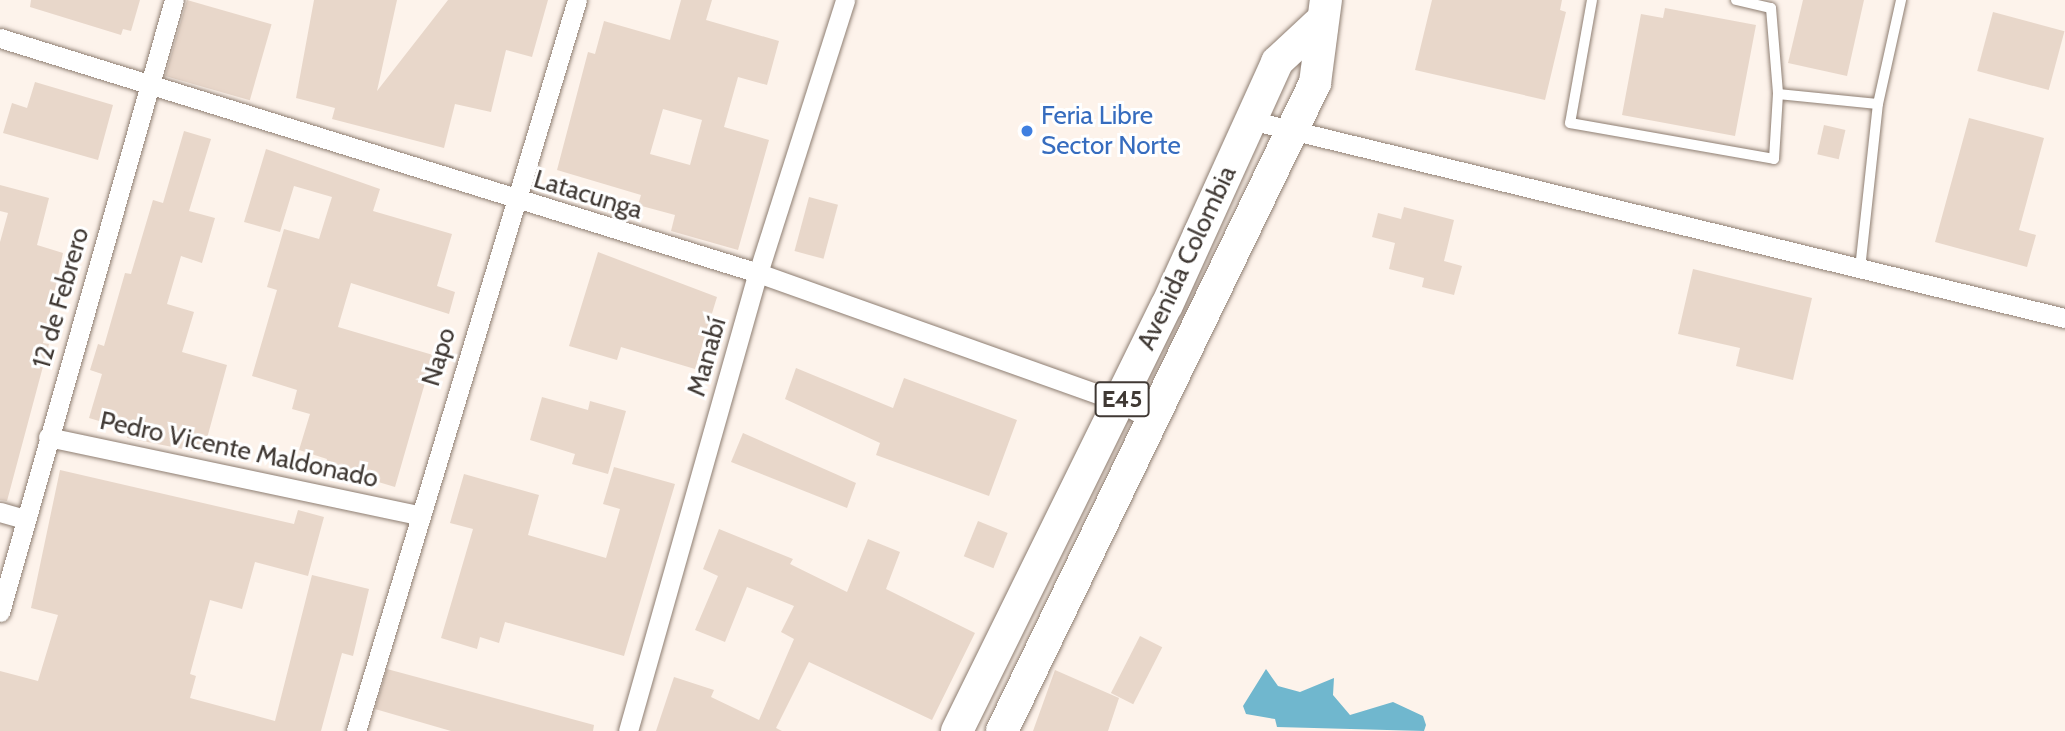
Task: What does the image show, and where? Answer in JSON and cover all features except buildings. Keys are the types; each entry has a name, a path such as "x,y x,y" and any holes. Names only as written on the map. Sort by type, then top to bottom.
{"main road":[{"name":"Avenida Colombia","path":"957,731 1120,402 1277,62 1322,11"},
{"name":"Avenida Colombia","path":"1002,731 1315,83 1322,11"}],"street":[{"name":"12 de Febrero","path":"0,612 174,0"},
{"name":"Napo","path":"356,731 418,515 577,0"},
{"name":"Manabí","path":"628,731 758,273 845,0"},
{"name":"Latacunga","path":"0,38 149,88 758,273 1120,402 1153,421"},
{"path":"1250,120 1291,134 1859,273 2065,318"},
{"name":"Pedro Vicente Maldonado","path":"48,437 418,515"},
{"path":"0,512 25,519"}],"lane":[{"path":"1592,0 1570,123 1774,159 1778,94 1771,8 1736,0"},
{"path":"1859,273 1878,104 1901,0"},
{"path":"1778,94 1878,104"}],"water":[{"path":"1266,669 1278,686 1300,692 1334,678 1333,695 1350,715 1393,702 1423,716 1426,725 1424,731 1277,727 1275,719 1246,714 1243,706"}],"place":[{"name":"Feria Libre Sector Norte","path":"1027,131"}]}
